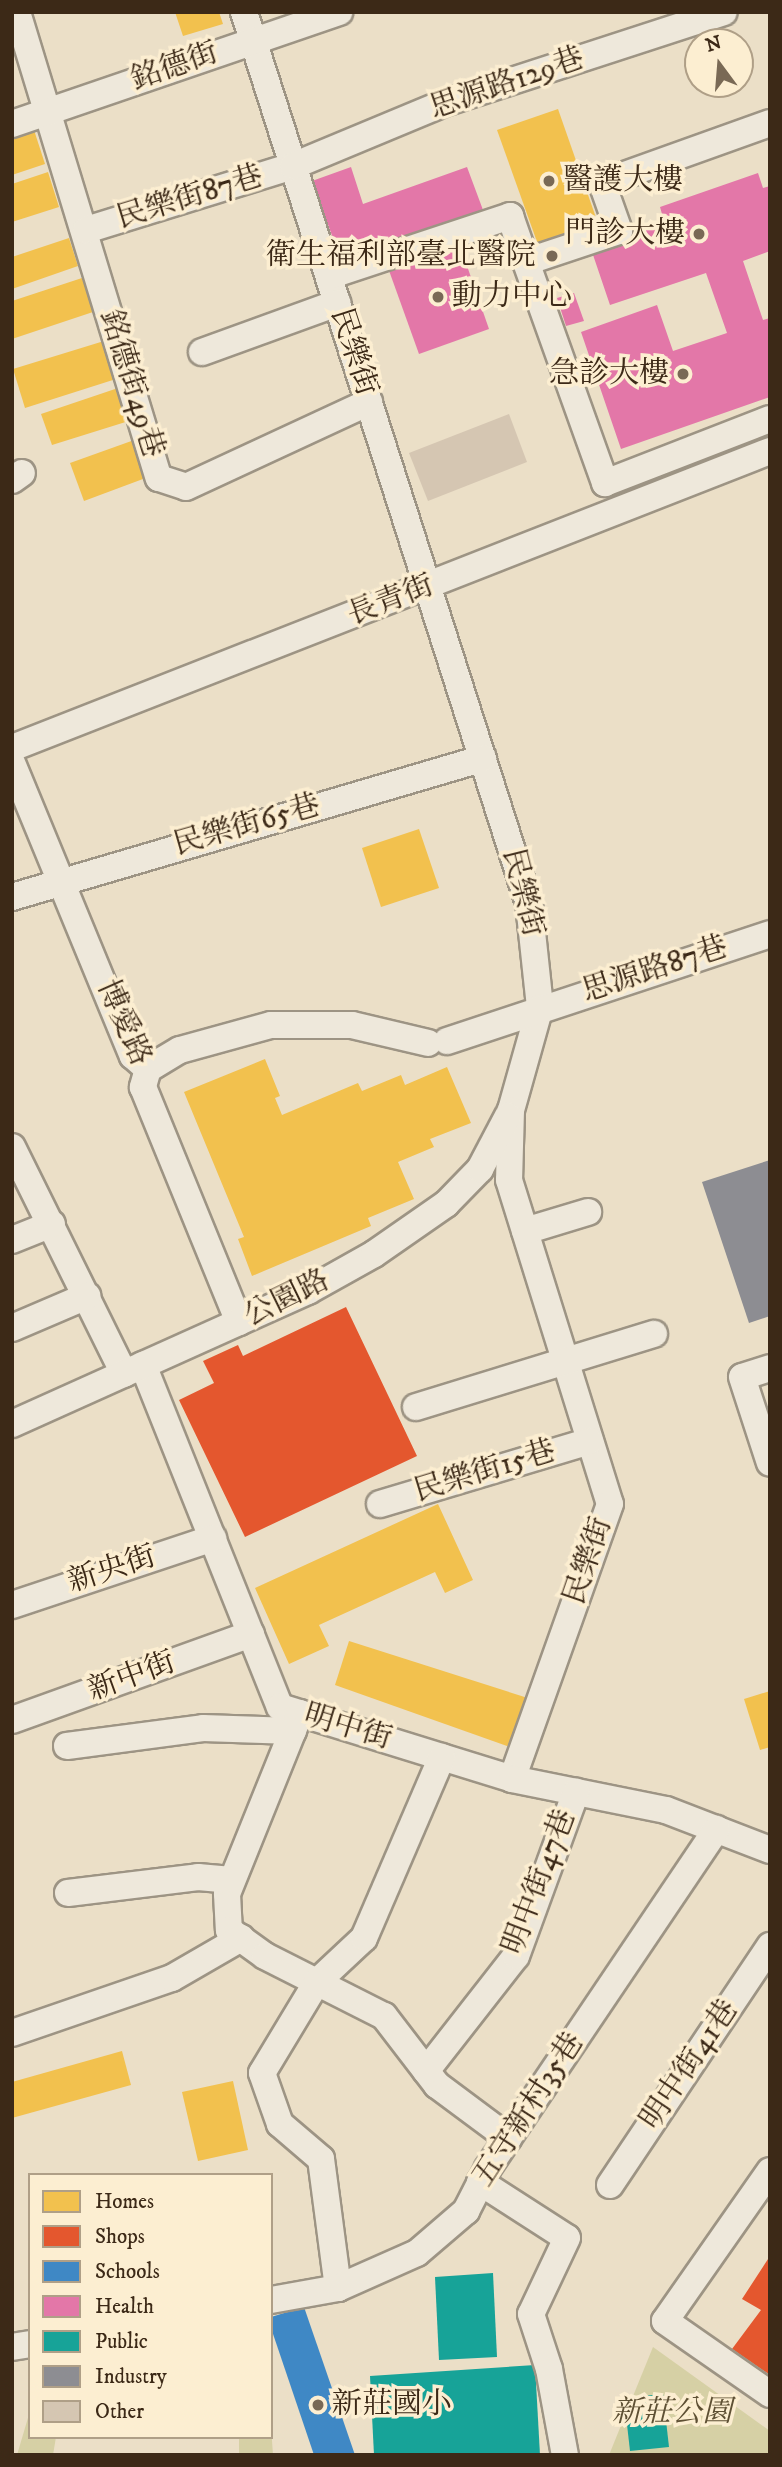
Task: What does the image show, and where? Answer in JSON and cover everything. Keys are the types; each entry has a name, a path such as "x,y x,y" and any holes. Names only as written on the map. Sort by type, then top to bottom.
{"street":[{"name":"銘德街49巷","path":"17,12 86,230 159,478 186,487 369,402"},
{"name":"民樂街","path":"244,12 530,904 540,1007 511,1110 509,1180 610,1504 512,1779"},
{"name":"銘德街","path":"12,124 339,12"},
{"name":"思源路129巷","path":"293,166 444,103 724,12"},
{"path":"526,262 619,231 602,183 770,123"},
{"name":"民樂街87巷","path":"86,230 293,166"},
{"path":"329,276 510,216 605,483 770,419"},
{"path":"202,352 337,303"},
{"name":"長青街","path":"12,748 770,452"},
{"name":"民樂街65巷","path":"12,897 62,879 483,758"},
{"name":"博愛路","path":"12,763 133,1056 148,1069 143,1087 239,1322"},
{"name":"思源路87巷","path":"148,1069 180,1050 271,1025 352,1025 437,1042 770,934"},
{"name":"公園路","path":"12,1424 239,1322 374,1254 446,1203 480,1169 511,1110"},
{"name":"明中街","path":"12,1147 87,1296 133,1369 212,1538 281,1707 297,1722 442,1757 512,1779 666,1810 770,1850"},
{"path":"525,1231 588,1212"},
{"path":"12,1240 52,1224"},
{"path":"12,1328 87,1296"},
{"path":"416,1407 654,1334"},
{"path":"770,1368 742,1377 770,1463"},
{"name":"民樂街15巷","path":"380,1504 590,1441"},
{"name":"新央街","path":"12,1605 212,1538"},
{"name":"新中街","path":"12,1720 251,1634"},
{"path":"67,1746 204,1728 297,1722 227,1894 229,1930 317,1982 384,2016 437,2085 508,2138"},
{"path":"338,2288 321,2159 280,2124 262,2073 317,1982 364,1938 442,1757"},
{"name":"明中街47巷","path":"426,2071 516,1956 576,1792"},
{"name":"五守新村35巷","path":"273,2300 338,2288 417,2253 466,2211 480,2182 508,2138 717,1829"},
{"path":"68,1893 198,1877 232,1880"},
{"path":"12,2033 172,1978 241,1938"},
{"name":"明中街41巷","path":"610,2185 770,1946"},
{"path":"770,2171 665,2321 770,2394"},
{"path":"480,2182 567,2238 531,2315 549,2369 565,2455"}],"green space":[{"name":"新莊公園","path":"653,2347 770,2431 770,2455 609,2455"},
{"path":"28,2418 28,2439 56,2439 53,2455 17,2455"},
{"path":"239,2439 272,2439 273,2455 239,2455"}],"building: Homes":[{"path":"175,12 219,12 223,24 183,36"},
{"name":"醫護大樓","path":"558,109 601,232 541,253 497,130"},
{"path":"34,130 45,164 12,175 12,138"},
{"path":"48,172 59,207 12,222 12,184"},
{"path":"69,238 78,266 12,289 12,257"},
{"path":"82,278 93,312 12,339 12,301"},
{"path":"104,341 116,379 25,408 13,369"},
{"path":"121,387 132,420 52,445 41,414"},
{"path":"137,439 151,476 84,501 70,463"},
{"path":"419,829 439,888 381,907 362,848"},
{"path":"265,1059 280,1096 275,1098 282,1115 358,1083 362,1091 401,1075 405,1085 447,1067 471,1123 430,1139 434,1147 398,1162 414,1199 368,1218 371,1226 252,1276 238,1239 244,1237 184,1092"},
{"path":"438,1504 473,1580 445,1593 435,1572 319,1625 329,1646 289,1664 255,1588"},
{"path":"349,1641 534,1700 526,1737 507,1746 335,1685"},
{"path":"770,1691 770,1747 760,1750 744,1699"},
{"path":"122,2051 131,2085 12,2118 12,2082"},
{"path":"233,2081 248,2150 198,2161 182,2092"}],"building: Shops":[{"path":"346,1307 417,1456 245,1537 179,1400 214,1383 203,1361 238,1345 243,1356"},
{"path":"770,2256 770,2375 732,2349 761,2310 742,2299"}],"building: Schools":[{"path":"304,2307 355,2455 314,2455 273,2334 273,2316"}],"building: Health":[{"path":"351,167 363,204 467,167 483,210 341,260 312,181"},
{"path":"758,173 763,188 770,186 770,251 743,261 763,320 770,318 770,397 621,449 581,332 657,305 673,351 727,333 706,273 610,305 590,246 664,221 660,207"},
{"name":"動力中心","path":"458,240 489,329 419,354 387,265"},
{"path":"574,293 584,321 566,326 557,298"}],"building: Public":[{"path":"493,2273 497,2357 439,2360 435,2277"},
{"path":"535,2365 540,2455 374,2455 370,2376"},
{"path":"663,2394 669,2447 630,2451 624,2398"}],"building: Industry":[{"path":"770,1160 770,1316 749,1323 702,1182"}],"building: Other":[{"path":"509,414 527,462 428,501 409,453"}],"place":[{"name":"醫護大樓","path":"549,181"},
{"name":"門診大樓","path":"699,234"},
{"name":"衛生福利部臺北醫院","path":"552,256"},
{"name":"動力中心","path":"438,297"},
{"name":"急診大樓","path":"683,374"},
{"name":"新莊國小","path":"318,2405"}]}
